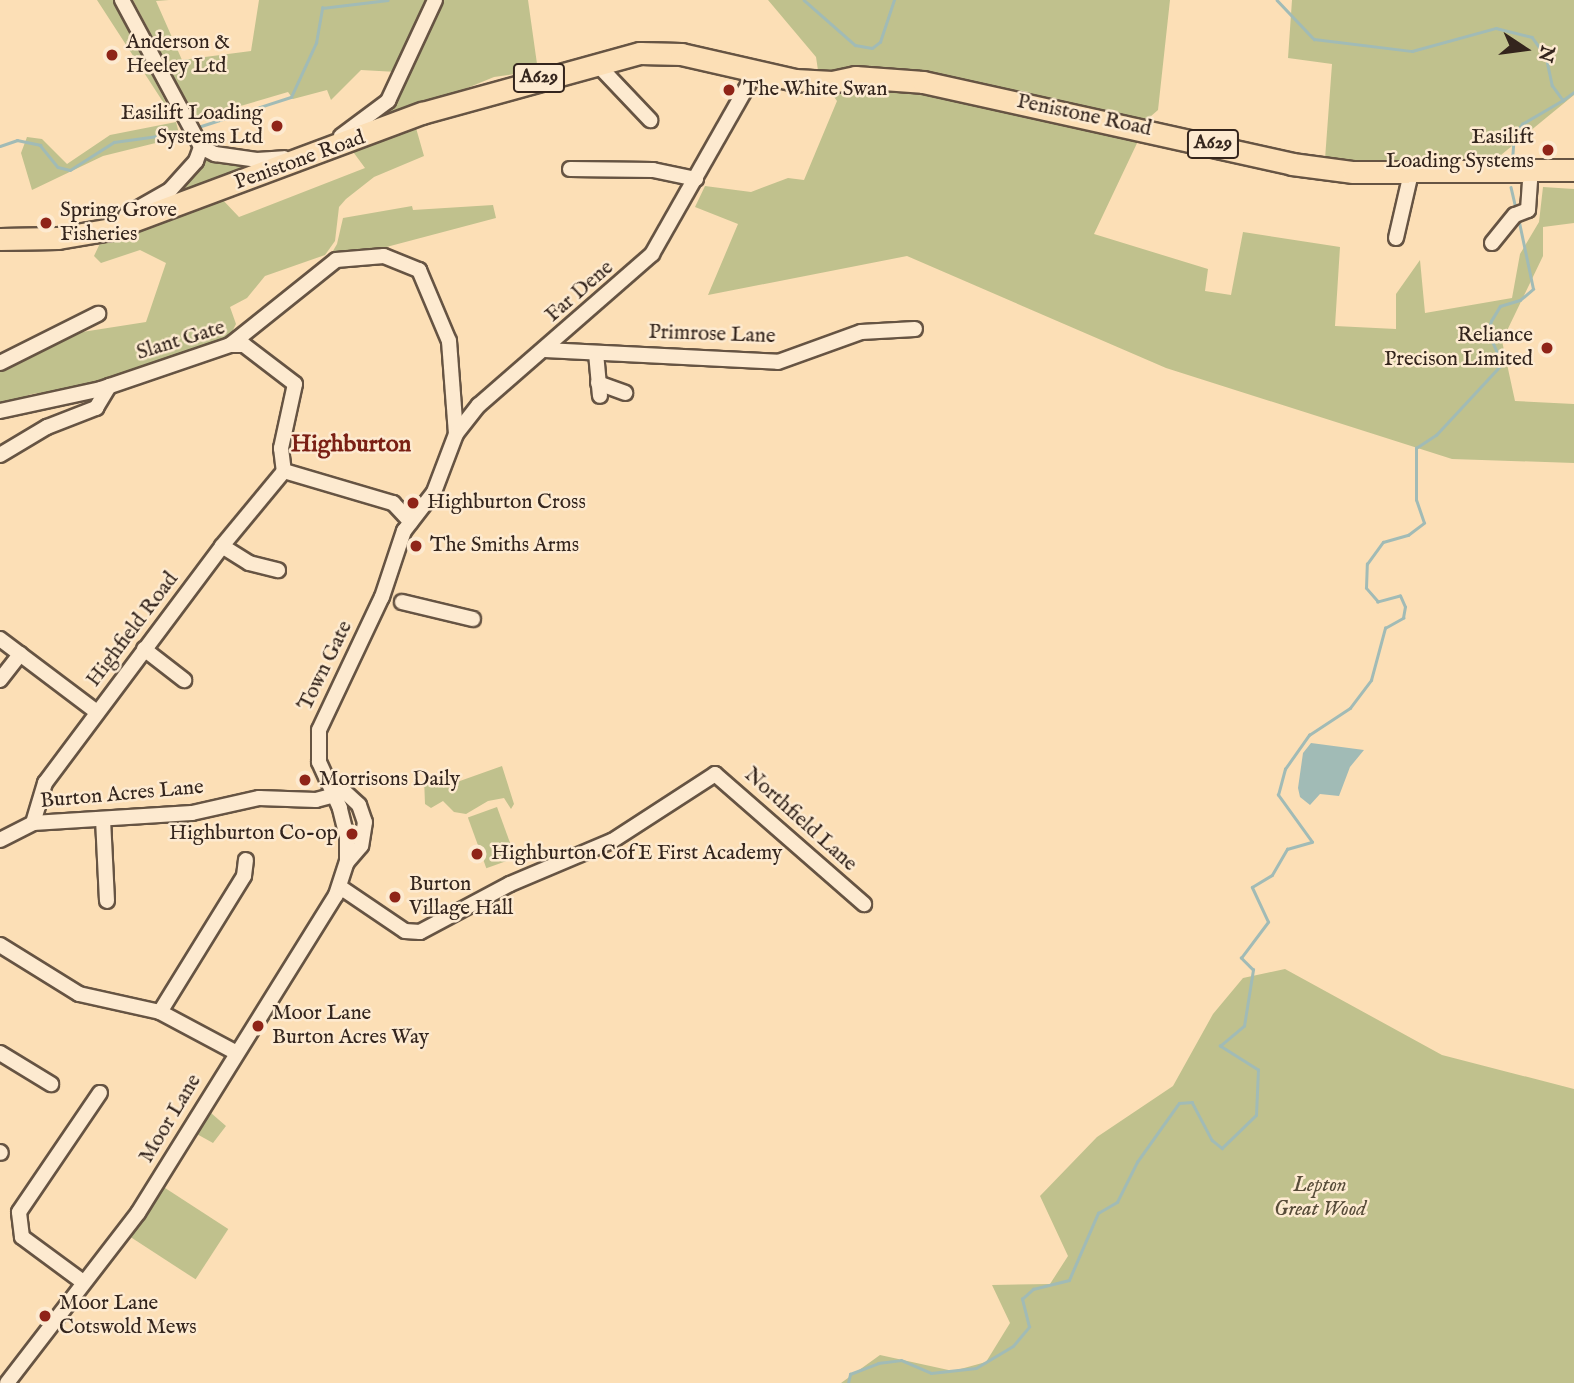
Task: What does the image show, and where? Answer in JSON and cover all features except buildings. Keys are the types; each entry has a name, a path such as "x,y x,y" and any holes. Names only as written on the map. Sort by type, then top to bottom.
{"highway":[{"name":"Penistone Road","path":"2,240 58,238 117,227 331,151 422,113 640,53 681,54 795,80 832,82 855,77 923,82 1292,164 1411,173 1574,170"}],"street":[{"path":"122,0 199,143 215,154 268,160 320,146 331,151 334,140 388,101 435,0"},
{"path":"596,63 650,120"},
{"name":"Far Dene","path":"411,522 434,492 456,434 479,405 642,265 696,179 755,73"},
{"path":"117,227 122,217 170,190 196,161 199,143"},
{"path":"570,169 653,170 696,179"},
{"path":"1492,243 1518,213 1528,210 1531,201 1531,171"},
{"path":"1396,238 1411,173"},
{"path":"230,345 336,260 384,256 419,271 449,341 456,434"},
{"path":"0,363 98,314"},
{"name":"Primrose Lane","path":"545,350 778,362 861,332 915,329"},
{"name":"Slant Gate","path":"0,411 109,386 230,345 250,348 295,384 281,448 284,471"},
{"path":"596,353 599,390 625,393"},
{"path":"0,455 47,427 96,408 109,386"},
{"path":"284,471 393,503 411,522"},
{"name":"Highfield Road","path":"33,823 40,791 222,546 284,471"},
{"name":"Town Gate","path":"334,794 319,762 319,730 392,599 398,544 411,522"},
{"path":"222,546 250,563 278,570"},
{"path":"392,599 473,619"},
{"path":"0,639 97,712"},
{"path":"144,649 184,680"},
{"path":"0,680 20,654"},
{"name":"Northfield Lane","path":"340,887 405,931 420,932 510,884 612,841 715,774 864,904"},
{"name":"Burton Acres Lane","path":"0,840 33,823 192,813 259,797 316,800 334,794"},
{"name":"Moor Lane","path":"6,1383 138,1213 235,1052 340,887 347,862 346,827 334,794"},
{"path":"103,819 107,901"},
{"path":"160,1012 244,876 246,860"},
{"path":"0,945 79,994 160,1012 235,1052"},
{"path":"0,1053 51,1084"},
{"path":"83,1282 22,1237 19,1212 100,1093"}],"green space":[{"path":"97,0 113,0 176,122"},
{"path":"133,0 169,0 156,1 182,60 251,51 259,0 429,0 397,72 361,70 331,100 327,90 293,99 288,92 196,119"},
{"path":"442,0 528,0 538,71 494,77 358,133 394,104"},
{"path":"768,0 1170,0 1158,110 1143,123 819,77 816,57"},
{"path":"1292,0 1574,0 1574,95 1490,164 1353,164 1325,159 1332,64 1288,58"},
{"path":"827,87 919,93 1139,139 1094,234 1208,269 1205,291 1231,295 1243,232 1340,247 1335,326 1396,329 1396,294 1420,260 1425,313 1512,298 1520,254 1539,222 1543,187 1574,189 1574,223 1543,227 1543,256 1502,341 1515,401 1574,404 1574,463 1452,459 1166,368 907,256 708,295 738,224 695,207 705,186 751,192 788,178 804,180 837,101"},
{"path":"176,122 180,137 103,156 32,190 21,153 27,137 42,139 67,164 110,135"},
{"path":"416,128 424,156 374,177 346,199 339,207 335,241 325,255 265,276 247,298 230,307 236,324 228,340 96,385 32,394 0,405 0,367 82,332 146,322 166,263 140,250 101,263 94,256 103,237 220,197 239,217 365,168 351,149"},
{"path":"205,156 269,166 145,211"},
{"path":"493,205 496,218 326,263 337,244 343,218 412,206 413,210"},
{"path":"502,766 514,804 511,809 504,798 488,801 466,814 454,812 443,801 431,808 425,804 424,778 443,787"},
{"path":"497,807 515,858 486,868 468,818"},
{"name":"Lepton Great Wood","path":"1285,969 1442,1055 1574,1089 1574,1383 841,1383 880,1355 953,1371 986,1362 1010,1323 992,1285 1050,1284 1068,1256 1040,1196 1097,1137 1173,1086 1213,1014 1243,978"},
{"path":"213,1102 217,1103 211,1113 226,1126 213,1143 195,1133"},
{"path":"162,1186 228,1229 196,1279 129,1236"}],"water":[{"path":"1311,743 1364,750 1350,767 1339,796 1320,794 1310,805 1300,797 1298,788 1303,753"}],"waterway":[{"path":"195,128 291,97 316,43 322,8 388,0"},
{"path":"804,0 855,45 872,48 880,42 894,0"},
{"path":"1277,0 1314,39 1412,51 1496,28 1532,37 1546,56 1552,85 1563,100 1574,92"},
{"path":"1512,161 1514,135 1522,124 1563,100"},
{"path":"0,146 17,140 40,145 58,167 70,170 114,142 186,132"},
{"path":"1511,187 1516,208"},
{"path":"848,1383 850,1374 878,1363 901,1360 931,1373 976,1368 1013,1346 1029,1327 1022,1299 1033,1289 1069,1280 1098,1213 1117,1202 1137,1162 1179,1103 1192,1102 1212,1140 1222,1148 1256,1115 1258,1070 1220,1046 1244,1026 1253,970 1241,958 1268,922 1252,887 1272,875 1287,849 1312,842 1278,795 1285,769 1309,735 1350,708 1371,680 1385,628 1403,618 1405,607 1400,596 1378,602 1366,588 1367,564 1383,542 1408,535 1424,523 1416,500 1416,448 1436,435 1502,364 1488,333 1491,321 1500,306 1520,300 1533,289 1518,218"}],"place":[{"name":"Anderson & Heeley Ltd","path":"112,55"},
{"name":"The White Swan","path":"729,90"},
{"name":"Easilift Loading Systems Ltd","path":"277,126"},
{"name":"Easilift Loading Systems","path":"1548,150"},
{"name":"Spring Grove Fisheries","path":"46,223"},
{"name":"Reliance Precison Limited","path":"1547,348"},
{"name":"Highburton Cross","path":"413,503"},
{"name":"The Smiths Arms","path":"416,546"},
{"name":"Morrisons Daily","path":"305,780"},
{"name":"Highburton Co-op","path":"352,834"},
{"name":"Highburton CofE First Academy","path":"477,854"},
{"name":"Burton Village Hall","path":"395,897"},
{"name":"Moor Lane Burton Acres Way","path":"258,1026"},
{"name":"Moor Lane Cotswold Mews","path":"45,1316"}],"district":[{"name":"Highburton","path":"351,445"}]}
